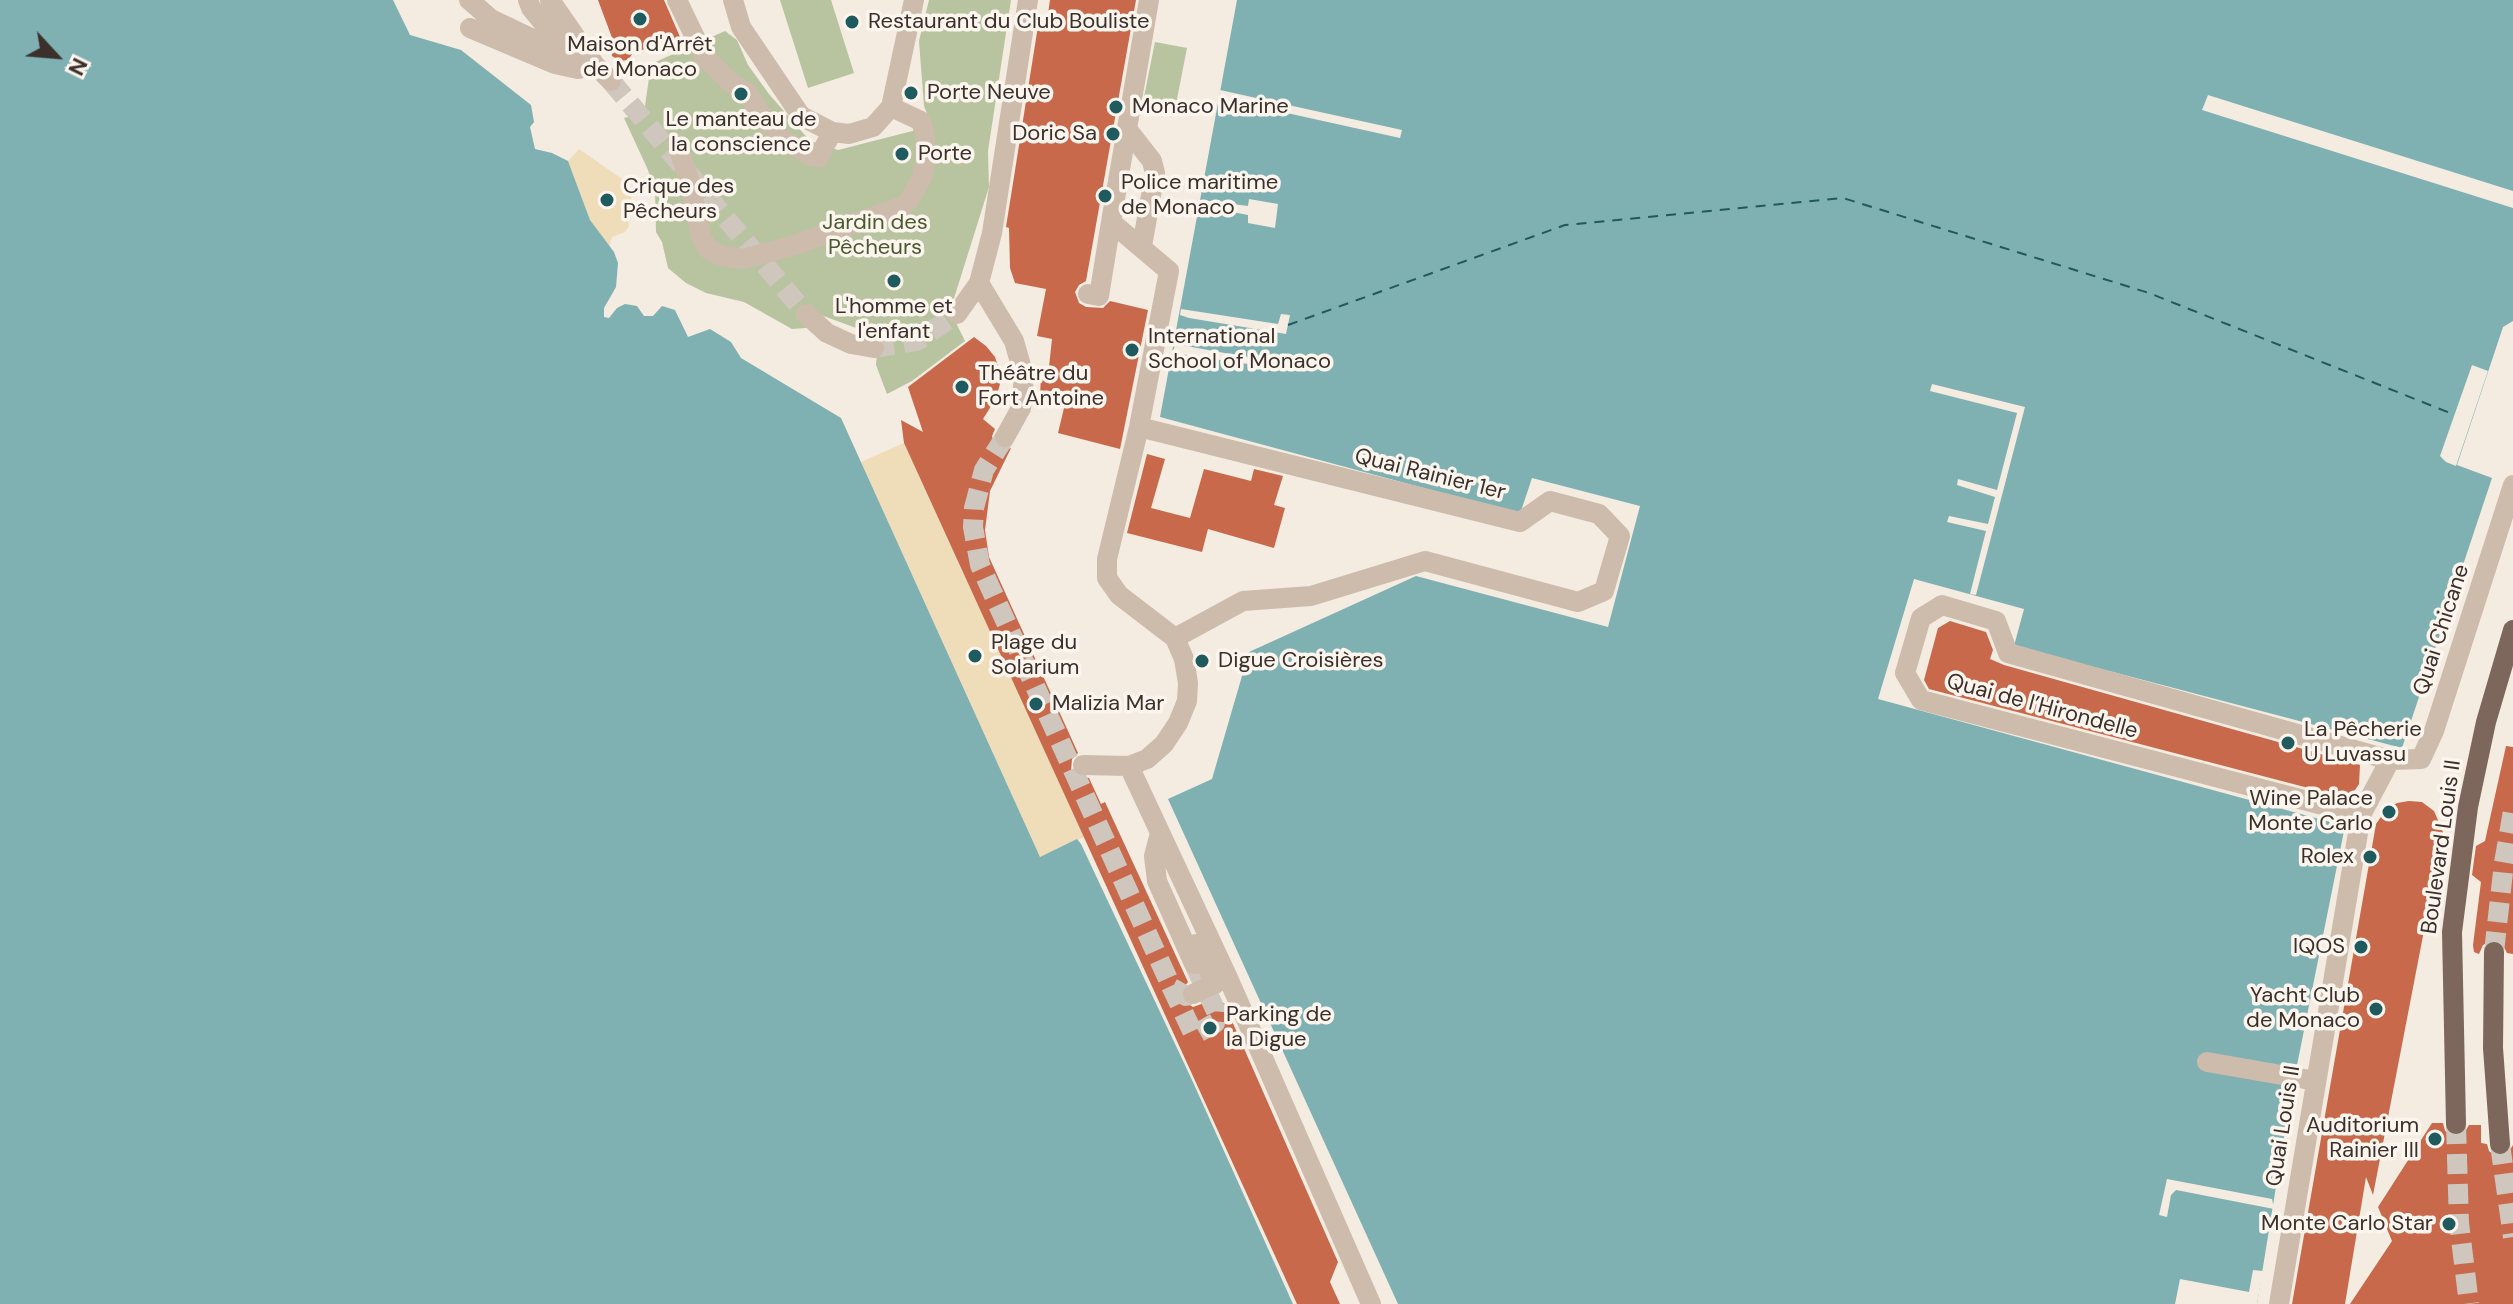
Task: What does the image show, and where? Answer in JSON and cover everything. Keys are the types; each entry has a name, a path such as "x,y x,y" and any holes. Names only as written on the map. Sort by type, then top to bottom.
{"main road":[{"name":"Boulevard Louis II","path":"2456,1124 2452,932 2468,807 2486,722 2513,630"},
{"path":"2494,952 2493,1048 2500,1144"}],"street":[{"path":"469,0 491,19 535,40 561,45 595,65"},
{"path":"528,0 561,45"},
{"path":"550,0 595,65 611,81"},
{"path":"677,0 704,56 732,84 747,92 781,138 811,156 819,157 832,132"},
{"path":"733,0 741,27 801,116 832,132 849,134 873,127 891,107 914,0"},
{"path":"957,314 979,283 992,233 1028,0"},
{"path":"1088,294 1099,296 1149,0"},
{"path":"470,28 555,64 578,69 595,65"},
{"path":"677,144 690,182 701,237 708,249 722,256 743,259 795,245 903,206 909,200 922,178 925,136 921,121 891,107"},
{"path":"1127,129 1154,167 1155,182 1142,246"},
{"path":"1083,765 1129,766 1147,759 1164,744 1178,723 1187,701 1188,683 1184,659 1175,638 1119,595 1107,578 1107,559 1139,427 1169,271 1111,222"},
{"path":"979,283 1014,341 1024,376 1021,408 1005,437"},
{"path":"806,314 827,333 851,344 874,348"},
{"name":"Quai Rainier 1er","path":"1139,427 1520,522 1550,501 1599,514 1620,536 1604,591 1578,602 1425,561 1311,596 1243,601 1175,638"},
{"name":"Quai Chicane","path":"2390,760 2421,759 2434,731 2513,485"},
{"name":"Quai de l’Hirondelle","path":"2361,815 1921,700 1905,673 1921,618 1942,605 1996,621 2008,653 2390,760"},
{"name":"Quai Louis II","path":"2279,1304 2361,815 2390,760"},
{"path":"1129,766 1221,981 1371,1304"},
{"path":"1160,833 1154,856 1157,881 1194,964"},
{"path":"1173,894 1221,981"},
{"path":"1193,994 1221,981"},
{"path":"2207,1062 2316,1081"}],"green space":[{"path":"780,0 831,0 854,73 808,88"},
{"name":"Jardin des Pêcheurs","path":"929,0 1011,0 988,151 989,187 950,311 965,341 912,381 887,394 876,365 878,336 818,314 806,328 792,329 744,302 706,293 686,283 668,268 662,242 656,232 655,192 624,118 644,113 651,64 725,31 737,40 748,65 810,141 838,150 932,126 924,106 919,41"},
{"path":"1155,42 1187,48 1176,104 1144,97"}],"sand":[{"name":"Crique des Pêcheurs","path":"579,149 622,179 632,196 627,211 629,226 625,232 612,237 609,247 590,220 568,161"},
{"name":"Plage du Solarium","path":"904,443 1084,837 1040,857 861,462"}],"water":[{"path":"0,0 393,0 410,35 461,50 531,105 534,122 530,127 535,149 568,161 590,220 614,252 618,263 616,287 604,308 604,317 609,318 625,304 637,306 644,316 653,316 662,306 675,310 688,337 710,329 731,342 741,358 841,418 1040,857 1077,839 1081,844 1293,1304 0,1304"},
{"path":"1237,0 2513,0 2513,321 2503,327 2457,465 2492,478 2402,748 2014,646 2024,609 1914,579 1878,699 2345,826 2290,1100 2257,1304 1398,1304 1168,799 1212,779 1249,652 1416,576 1608,627 1640,506 1532,478 1520,514 1160,417"}],"pier":[{"path":"1220,90 1402,130 1400,138 1219,98"},
{"path":"2208,95 2513,191 2513,208 2202,110"},
{"path":"1249,199 1278,204 1275,228 1248,223 1248,215 1201,206 1202,200 1248,206"},
{"path":"1181,309 1278,324 1281,314 1290,315 1286,334 1189,318 1180,315"},
{"path":"1175,344 1269,361 1268,367 1173,353"},
{"path":"2472,365 2488,371 2456,466 2440,456"},
{"path":"1932,384 2025,407 1976,595 1970,594 1986,531 1947,522 1949,516 1988,524 1995,497 1957,485 1958,479 1997,490 2017,413 1930,391"},
{"path":"2167,1179 2272,1199 2274,1209 2176,1190 2171,1195 2167,1217 2159,1215"},
{"path":"2253,1270 2263,1271 2257,1304 2175,1304 2180,1279 2249,1292"}],"building":[{"name":"Maison d'Arrêt de Monaco","path":"598,0 664,0 680,37 633,53 628,60 620,61 612,56 614,43"},
{"path":"1050,0 1136,0 1086,281 1075,292 1079,303 1086,307 1103,308 1110,301 1148,310 1120,449 1058,433 1065,404 1040,397 1041,375 1048,376 1052,339 1037,336 1046,289 1015,283 1010,268 1009,228 1006,227 1038,26 1046,27"},
{"path":"974,337 995,357 999,370 1000,384 996,398 983,419 995,429 992,436 994,444 1004,450 1011,448 990,491 985,530 989,557 1078,753 1072,759 1071,771 1077,776 1089,778 1101,804 1105,802 1188,982 1180,992 1182,1000 1193,1007 1207,1002 1217,1005 1224,1003 1338,1262 1330,1282 1340,1304 1297,1304 904,443 901,420 923,432 908,387"},
{"path":"1147,454 1165,459 1151,508 1190,518 1204,469 1251,481 1254,469 1283,476 1274,505 1285,508 1274,548 1208,529 1202,552 1127,533"},
{"path":"1950,621 1986,632 1993,650 1990,659 2004,665 2360,765 2359,784 2353,793 2343,797 1929,689 1924,680 1938,628"},
{"path":"2506,746 2513,747 2513,954 2507,953 2501,941 2493,939 2483,945 2479,954 2474,952 2473,945 2481,882 2472,875 2476,846 2485,841"},
{"name":"Yacht Club de Monaco","path":"2422,802 2434,811 2443,832 2373,1195 2366,1177 2345,1304 2292,1304 2376,824 2385,811 2397,803"},
{"name":"Monte Carlo Star","path":"2432,1123 2443,1123 2445,1131 2456,1137 2463,1135 2469,1125 2481,1125 2481,1143 2487,1144 2495,1156 2507,1155 2513,1145 2513,1304 2350,1304 2392,1241 2378,1207"}],"ferry route":[{"path":"1288,325 1565,225 1843,198 2149,293 2455,415"}],"tunnel":[{"path":"611,81 806,314"},
{"path":"874,348 917,341 957,314"},
{"path":"1005,437 984,470 974,508 973,527 980,565 1172,988 1186,996 1193,994"},
{"path":"2494,952 2513,811"},
{"path":"1171,986 1194,1035 1215,1023 1216,1011 1194,964"},
{"path":"2456,1124 2459,1223 2469,1304"},
{"path":"2500,1144 2513,1237"}],"place":[{"name":"Maison d'Arrêt de Monaco","path":"640,19"},
{"name":"Restaurant du Club Bouliste","path":"852,22"},
{"name":"Porte Neuve","path":"911,93"},
{"name":"Le manteau de la conscience","path":"741,94"},
{"name":"Monaco Marine","path":"1116,107"},
{"name":"Doric Sa","path":"1113,134"},
{"name":"Porte","path":"902,154"},
{"name":"Police maritime de Monaco","path":"1105,196"},
{"name":"Crique des Pêcheurs","path":"607,200"},
{"name":"L'homme et l'enfant","path":"894,281"},
{"name":"International School of Monaco","path":"1132,350"},
{"name":"Théâtre du Fort Antoine","path":"962,387"},
{"name":"Plage du Solarium","path":"975,656"},
{"name":"Digue Croisières","path":"1202,661"},
{"name":"Malizia Mar","path":"1036,704"},
{"name":"La Pêcherie U Luvassu","path":"2288,743"},
{"name":"Wine Palace Monte Carlo","path":"2389,812"},
{"name":"Rolex","path":"2370,857"},
{"name":"IQOS","path":"2361,947"},
{"name":"Yacht Club de Monaco","path":"2376,1009"},
{"name":"Parking de la Digue","path":"1210,1028"},
{"name":"Auditorium Rainier III","path":"2435,1139"},
{"name":"Monte Carlo Star","path":"2449,1224"}]}
